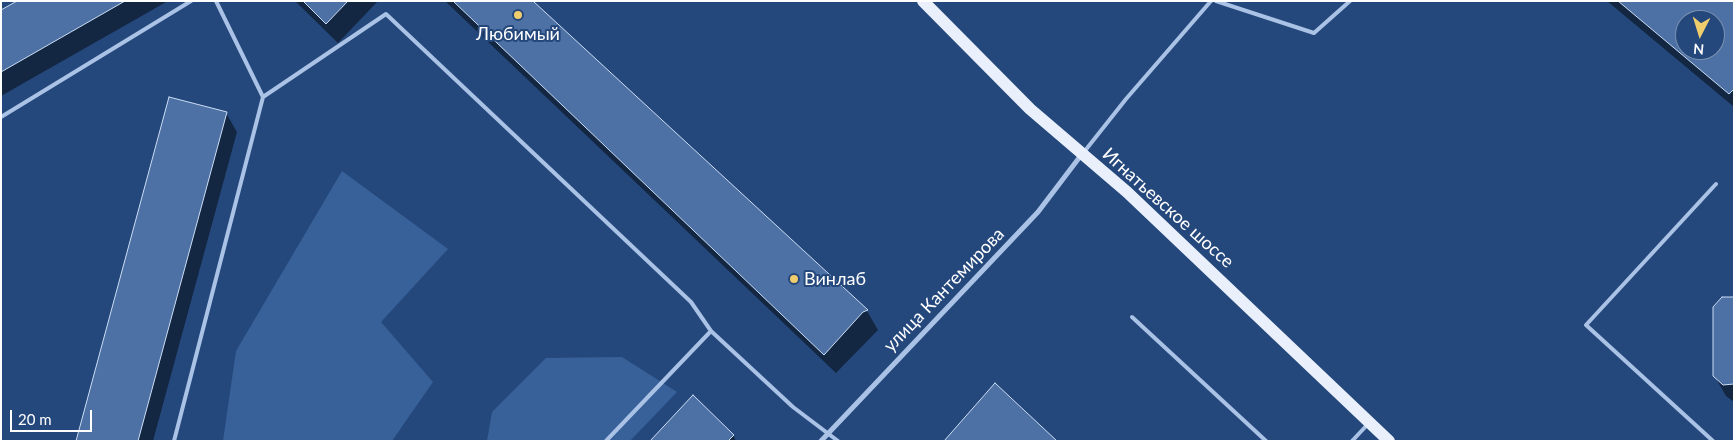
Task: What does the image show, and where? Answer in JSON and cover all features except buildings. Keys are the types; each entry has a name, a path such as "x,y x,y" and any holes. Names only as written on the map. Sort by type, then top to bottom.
{"main road":[{"name":"Игнатьевское шоссе","path":"923,1 1030,109 1082,154 1271,327 1389,441"}],"street":[{"name":"улица Кантемирова","path":"821,441 1038,212 1082,154"}],"lane":[{"path":"1,117 191,1"},
{"path":"174,441 263,97 216,1"},
{"path":"1082,154 1126,99 1211,1"},
{"path":"1216,1 1314,33 1350,1"},
{"path":"263,97 386,14 691,302 711,331 793,408 838,441"},
{"path":"1713,441 1586,325 1716,184"},
{"path":"1132,317 1266,441"},
{"path":"606,441 711,331"},
{"path":"1352,441 1369,422"}],"shaded area":[{"path":"342,171 448,249 381,322 433,382 392,441 223,441 236,351"},
{"path":"622,357 677,392 630,441 487,441 492,412 546,358"}],"place":[{"name":"Любимый","path":"518,15"},
{"name":"Винлаб","path":"794,279"}]}
